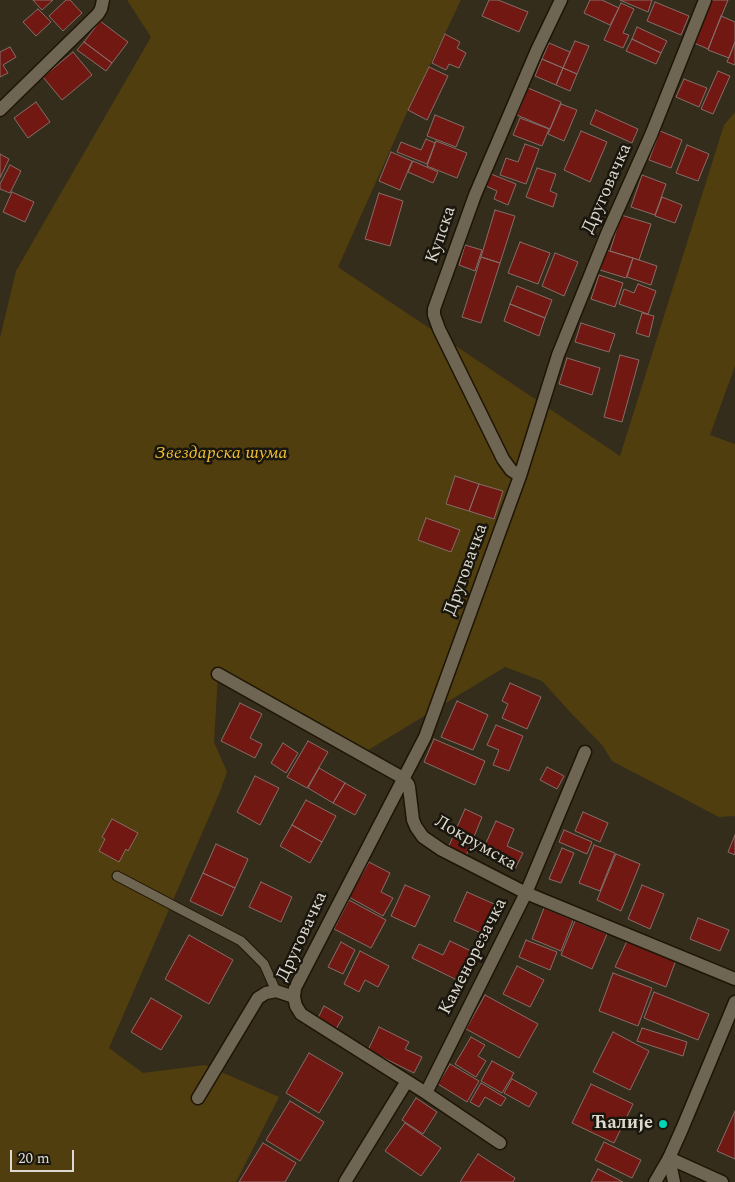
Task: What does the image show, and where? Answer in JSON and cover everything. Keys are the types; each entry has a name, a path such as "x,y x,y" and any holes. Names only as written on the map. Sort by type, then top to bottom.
{"street":[{"name":"Купска","path":"520,476 511,470 503,459 438,329 434,309 475,195 537,50 561,0"},
{"name":"Друговачка","path":"198,1098 258,998 266,993 276,991 294,996 297,982 426,736 520,476 558,355 705,0"},
{"path":"0,110 98,14 104,2"},
{"path":"218,674 403,778"},
{"name":"Каменорезачка","path":"426,1093 526,893 585,752"},
{"name":"Локрумска","path":"403,778 409,787 413,820 419,833 442,850 526,893 735,979"},
{"path":"294,996 296,1006 301,1014 426,1093 500,1143"},
{"path":"655,1182 669,1158 735,1002"},
{"path":"345,1182 407,1081"},
{"path":"669,1158 674,1182"},
{"path":"669,1158 722,1182"}],"lane":[{"path":"117,876 240,941 264,964 276,991"}],"green space":[{"name":"Звездарска шума","path":"127,0 461,0 408,110 338,267 620,456 724,125 735,112 735,366 710,435 735,444 735,816 719,817 612,761 603,746 542,681 505,667 365,752 218,674 214,742 227,772 109,1048 143,1073 205,1065 279,1097 236,1182 0,1182 0,338 16,271 151,37"}],"building":[{"path":"33,0 53,0 42,10"},
{"path":"66,0 70,0 82,13 63,31 49,16"},
{"path":"489,0 498,0 528,12 519,32 482,16"},
{"path":"590,0 602,0 619,8 610,25 584,13"},
{"path":"620,0 652,0 648,12"},
{"path":"711,0 728,0 708,49 694,43"},
{"path":"655,2 689,16 681,35 647,21"},
{"path":"621,3 634,9 623,33 629,35 623,48 604,40"},
{"path":"38,9 51,22 36,36 23,22"},
{"path":"721,16 735,22 735,42 729,58 708,50"},
{"path":"100,21 128,42 112,63 84,42"},
{"path":"637,27 667,41 661,53 632,39"},
{"path":"445,34 460,42 457,48 466,53 459,68 449,64 446,70 432,63"},
{"path":"632,39 661,53 656,64 626,51"},
{"path":"575,41 589,46 577,74 563,68"},
{"path":"84,42 112,63 106,71 77,50"},
{"path":"735,42 735,65 727,62"},
{"path":"549,43 570,52 563,68 542,59"},
{"path":"10,47 16,57 3,65 8,73 0,77 0,52"},
{"path":"73,52 92,75 62,100 43,77"},
{"path":"542,59 563,68 556,85 535,76"},
{"path":"429,67 448,76 427,120 408,110"},
{"path":"563,68 577,74 570,91 556,85"},
{"path":"718,71 730,76 713,114 701,109"},
{"path":"684,79 707,88 699,107 676,97"},
{"path":"528,88 561,102 550,129 517,115"},
{"path":"36,102 50,122 28,138 14,118"},
{"path":"561,104 577,110 564,141 548,134"},
{"path":"596,110 638,129 632,143 590,124"},
{"path":"435,115 464,127 456,147 427,136"},
{"path":"520,118 549,129 542,146 513,135"},
{"path":"581,131 607,142 590,182 564,170"},
{"path":"660,131 682,140 671,168 649,160"},
{"path":"426,139 435,143 427,164 397,152 401,142 421,150"},
{"path":"436,141 467,153 457,178 427,166"},
{"path":"525,144 539,149 526,184 500,175 506,158 518,162"},
{"path":"687,145 709,154 698,181 676,173"},
{"path":"391,152 412,161 400,190 379,181"},
{"path":"0,154 9,159 0,178"},
{"path":"413,161 438,172 433,183 408,172"},
{"path":"10,165 21,171 10,193 0,189 0,184"},
{"path":"537,168 556,174 550,191 557,194 553,207 526,197"},
{"path":"491,174 516,184 508,205 494,199 497,191 486,186"},
{"path":"642,175 666,184 655,215 631,207"},
{"path":"12,192 34,202 25,222 3,212"},
{"path":"379,193 403,201 390,246 365,239"},
{"path":"662,197 682,205 675,223 655,216"},
{"path":"495,210 515,216 500,263 481,257"},
{"path":"621,215 651,224 639,260 610,251"},
{"path":"520,242 550,253 538,284 508,273"},
{"path":"465,245 482,250 475,271 459,265"},
{"path":"606,250 633,258 626,278 600,270"},
{"path":"555,253 578,262 564,296 542,286"},
{"path":"481,257 500,263 481,323 462,317"},
{"path":"633,258 657,266 651,285 627,277"},
{"path":"599,275 623,283 615,307 591,299"},
{"path":"638,284 656,291 648,314 619,304 624,289 634,293"},
{"path":"517,286 552,300 545,318 510,304"},
{"path":"510,304 545,318 539,336 504,321"},
{"path":"642,313 654,316 649,337 636,333"},
{"path":"581,323 615,334 609,352 575,342"},
{"path":"620,355 639,360 622,422 604,417"},
{"path":"567,358 600,368 592,395 559,384"},
{"path":"455,476 479,484 469,511 446,504"},
{"path":"479,484 503,491 494,519 469,511"},
{"path":"426,518 460,530 451,552 418,540"},
{"path":"510,683 541,697 527,729 502,718 508,704 502,701"},
{"path":"457,701 488,715 473,750 441,737"},
{"path":"240,703 262,714 250,738 262,744 255,758 221,741"},
{"path":"496,725 523,736 509,771 493,765 499,750 487,745"},
{"path":"434,739 485,761 475,785 424,762"},
{"path":"308,741 328,752 307,788 287,777"},
{"path":"283,743 298,753 286,773 271,763"},
{"path":"547,767 564,776 557,789 540,780"},
{"path":"319,768 345,783 333,803 308,788"},
{"path":"255,776 279,788 260,825 237,812"},
{"path":"345,783 366,795 355,815 333,803"},
{"path":"306,800 336,816 322,842 292,825"},
{"path":"465,809 482,817 466,856 448,848"},
{"path":"583,812 608,823 600,842 575,831"},
{"path":"112,819 138,833 119,862 99,851 105,839 102,837"},
{"path":"496,821 514,829 507,846 523,853 515,869 481,854"},
{"path":"292,825 322,842 310,863 280,846"},
{"path":"564,830 592,842 587,854 559,842"},
{"path":"735,835 735,855 728,852"},
{"path":"216,844 248,859 235,888 203,873"},
{"path":"594,845 615,853 600,891 579,883"},
{"path":"562,848 574,853 561,883 549,879"},
{"path":"616,854 640,864 621,911 597,900"},
{"path":"369,862 390,873 381,892 393,898 383,916 349,897"},
{"path":"203,873 235,888 222,916 190,901"},
{"path":"261,882 292,897 281,922 249,907"},
{"path":"405,885 430,896 415,927 391,916"},
{"path":"642,885 664,894 650,929 628,919"},
{"path":"467,892 494,904 481,933 454,921"},
{"path":"349,900 386,920 371,948 334,929"},
{"path":"544,908 573,920 561,951 532,939"},
{"path":"698,918 729,930 720,951 690,939"},
{"path":"575,921 607,934 592,969 561,955"},
{"path":"189,935 233,960 209,1004 165,979"},
{"path":"526,940 557,952 550,970 519,957"},
{"path":"450,941 471,951 457,980 412,958 419,944 443,955"},
{"path":"627,941 676,960 666,987 615,967"},
{"path":"341,942 355,950 343,974 328,967"},
{"path":"360,951 389,966 378,987 365,980 359,992 344,984"},
{"path":"517,966 544,980 530,1007 503,994"},
{"path":"613,973 652,988 638,1026 599,1011"},
{"path":"654,992 709,1014 698,1040 644,1018"},
{"path":"485,995 538,1024 519,1058 466,1029"},
{"path":"151,998 182,1016 161,1050 131,1032"},
{"path":"324,1006 343,1017 336,1029 318,1018"},
{"path":"379,1027 409,1042 405,1049 422,1057 414,1073 368,1050"},
{"path":"642,1028 687,1042 683,1056 637,1041"},
{"path":"613,1032 649,1051 630,1090 593,1072"},
{"path":"471,1037 485,1045 478,1056 486,1061 476,1077 455,1064"},
{"path":"309,1053 343,1073 319,1113 286,1093"},
{"path":"492,1061 514,1073 502,1093 481,1081"},
{"path":"450,1064 479,1081 467,1102 438,1084"},
{"path":"512,1079 537,1093 529,1107 504,1093"},
{"path":"481,1083 506,1098 501,1106 485,1097 479,1107 470,1102"},
{"path":"591,1084 633,1104 614,1143 572,1123"},
{"path":"416,1098 437,1112 423,1134 402,1120"},
{"path":"290,1101 324,1122 300,1161 266,1140"},
{"path":"735,1111 735,1159 717,1151"},
{"path":"405,1123 441,1148 421,1176 385,1151"},
{"path":"604,1142 641,1160 632,1178 595,1160"},
{"path":"263,1143 296,1163 285,1182 239,1182"},
{"path":"478,1154 515,1178 513,1182 460,1182"},
{"path":"598,1169 623,1182 591,1182"}],"place":[{"name":"Ћалије","path":"663,1124"}]}
